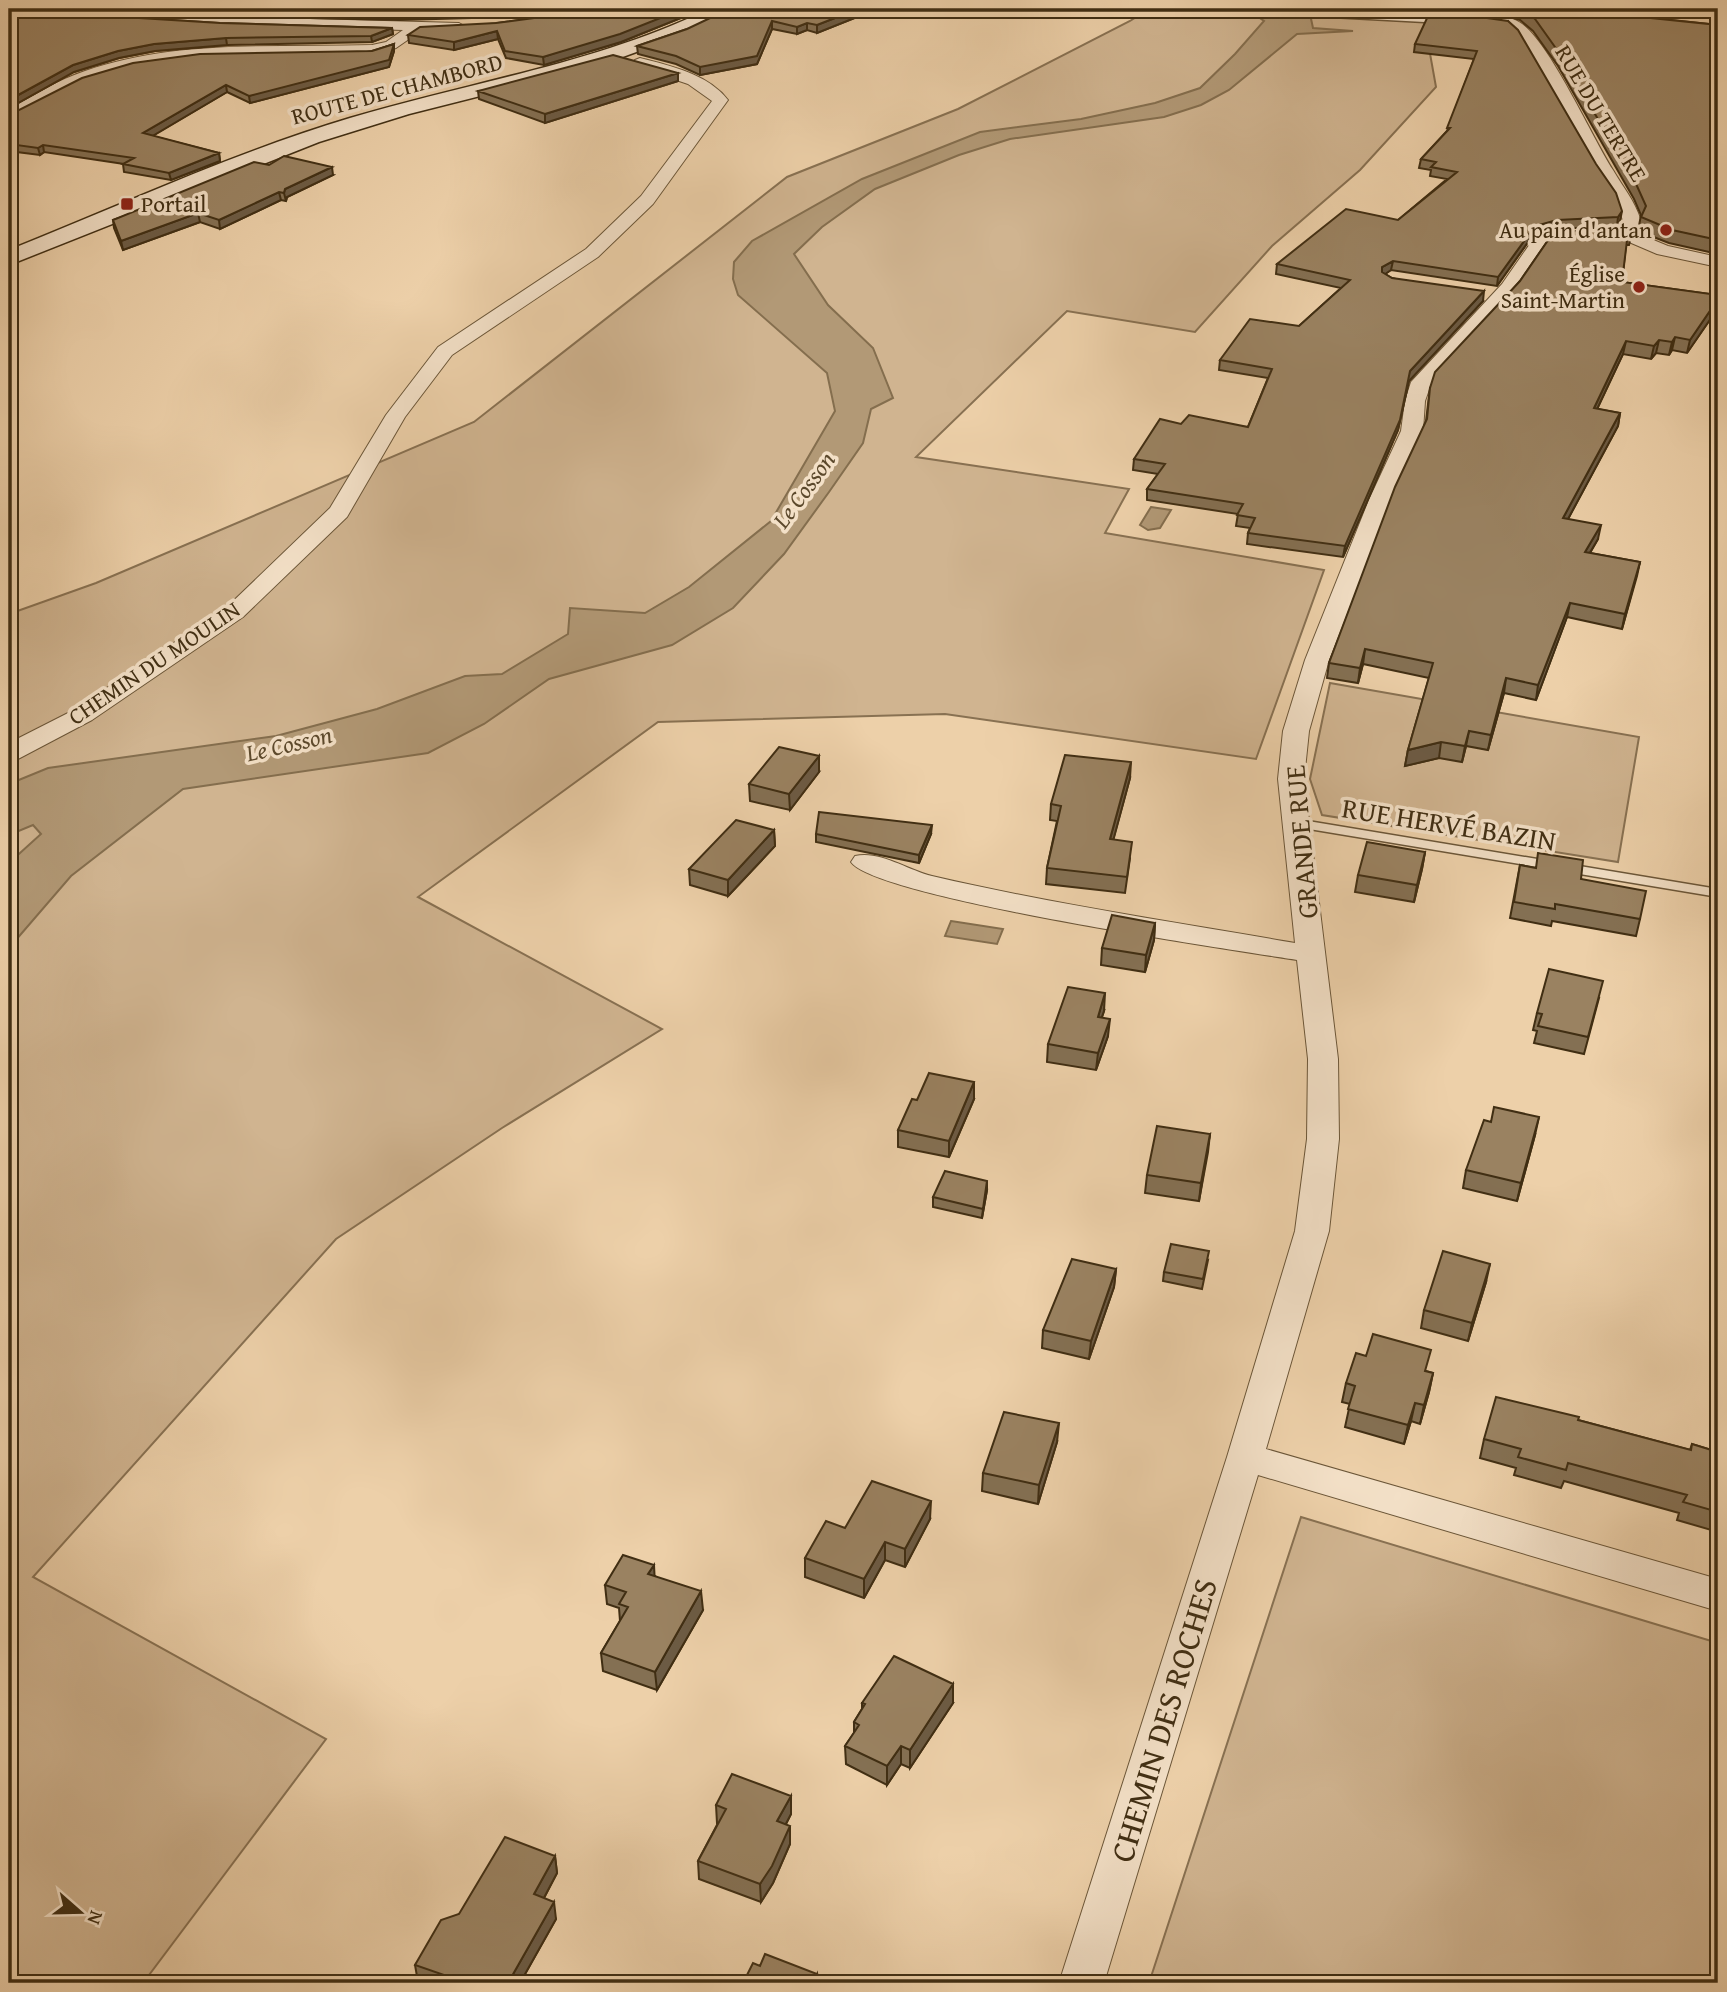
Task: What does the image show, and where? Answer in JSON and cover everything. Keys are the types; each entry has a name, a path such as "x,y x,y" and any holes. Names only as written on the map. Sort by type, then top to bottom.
{"main road":[{"name":"ROUTE DE CHAMBORD","path":"9,258 212,176 354,123 530,80 613,56 683,30 723,9"}],"street":[{"path":"316,23 331,9"},
{"name":"RUE DU TERTRE","path":"1416,9 1517,18 1605,172 1626,201 1632,221 1624,234"},
{"path":"141,18 416,28 470,26"},
{"path":"9,115 97,71 128,63 195,54 373,50 391,45 416,28"},
{"name":"CHEMIN DU MOULIN","path":"9,753 83,715 235,611 339,512 396,415 445,351 592,253 647,200 720,100 709,88 691,79 613,56"},
{"path":"1624,234 1663,250 1718,262"},
{"name":"GRANDE RUE","path":"1245,1457 1312,1231 1323,1139 1323,1059 1290,779 1296,731 1317,660 1380,500 1412,431 1415,401 1421,382 1503,295 1540,242 1555,237 1624,234"},
{"path":"1478,291 1503,295"},
{"path":"865,862 902,877 1020,905 1311,954"},
{"path":"1245,1457 1718,1595"},
{"name":"CHEMIN DES ROCHES","path":"1081,1983 1245,1457"}],"lane":[{"path":"1315,15 1469,21"},
{"name":"RUE HERVÉ BAZIN","path":"1296,823 1718,892"}],"shaded area":[{"path":"1149,9 1422,9 1436,87 1360,170 1272,246 1195,332 1067,311 916,457 1129,489 1105,533 1324,570 1256,759 945,714 658,722 418,897 662,1029 502,1128 336,1239 33,1577 326,1739 143,1983 9,1983 9,614 96,583 474,422 787,177 958,109"},
{"path":"1330,683 1639,737 1618,862 1322,815 1310,779"},
{"path":"1301,1517 1718,1643 1718,1983 1149,1983"}],"water":[{"name":"Le Cosson","path":"1256,9 1337,9 1310,14 1313,28 1353,31 1297,34 1229,90 1201,105 1164,117 1010,139 959,155 875,189 822,227 794,254 828,305 873,348 893,398 871,409 863,443 784,554 733,608 672,645 549,679 484,724 428,753 183,789 71,876 9,948 9,863 41,834 33,825 9,835 9,784 48,768 276,736 377,709 465,676 502,674 568,634 570,608 645,613 689,587 771,521 835,411 827,373 738,295 733,279 734,262 752,241 862,179 980,132 1081,119 1155,103 1200,88 1264,21 1254,14"},
{"path":"1151,507 1171,510 1160,528 1148,530 1140,525"},
{"path":"951,921 1003,929 997,944 945,936"}],"building":[{"path":"224,9 488,9 398,13"},
{"path":"602,9 683,9 620,34 543,57 505,51 497,31 454,42 408,35 420,27 496,23"},
{"path":"729,9 858,9 817,25 807,23 797,27 772,21 757,56 700,67 676,56 637,46 687,29"},
{"path":"1523,9 1644,9 1640,17 1718,25 1718,240 1672,230 1641,217 1646,206 1637,186 1560,54 1535,19"},
{"path":"9,10 220,23 392,28 371,36 226,38 154,44 118,51 73,65 9,100 9,24 13,22 9,22"},
{"path":"1428,16 1473,16 1508,21 1518,30 1596,164 1616,193 1622,211 1618,217 1557,220 1535,226 1498,277 1393,261 1382,267 1382,272 1392,278 1484,291 1410,371 1400,420 1345,546 1248,533 1255,518 1237,515 1243,504 1147,489 1165,464 1134,459 1160,419 1181,424 1189,415 1248,427 1272,369 1220,360 1250,319 1299,326 1350,280 1277,264 1346,209 1398,220 1457,172 1431,167 1436,162 1421,159 1450,128 1447,128 1477,51 1415,44"},
{"path":"394,44 389,60 249,96 226,85 143,133 219,153 169,173 123,164 134,158 43,145 38,148 9,144 9,115 82,78 133,63 200,54 372,51"},
{"path":"613,55 678,73 545,114 478,91"},
{"path":"284,156 332,167 285,189 284,193 279,192 219,220 198,213 121,241 113,220 254,162 269,165"},
{"path":"1624,229 1632,233 1628,232 1622,282 1718,295 1718,299 1690,340 1675,337 1672,342 1659,340 1654,346 1626,341 1594,408 1620,413 1563,518 1601,525 1585,552 1640,562 1625,614 1570,603 1538,685 1506,678 1491,735 1469,731 1465,746 1441,742 1408,750 1433,663 1365,649 1360,668 1329,663 1395,487 1427,419 1430,388 1435,372 1520,281 1551,236 1560,232"},
{"path":"779,747 819,756 789,794 749,784"},
{"path":"1065,755 1131,762 1110,839 1132,842 1127,877 1047,868 1061,806 1051,804"},
{"path":"819,812 932,825 919,855 816,834"},
{"path":"736,820 774,830 728,880 689,869"},
{"path":"1367,842 1425,852 1417,885 1358,875"},
{"path":"1538,853 1583,860 1581,879 1646,891 1640,919 1555,904 1555,909 1514,902 1520,865 1536,868"},
{"path":"1112,915 1155,923 1146,955 1102,948"},
{"path":"1549,969 1603,981 1588,1037 1538,1026 1542,1014 1537,1013"},
{"path":"1068,987 1105,993 1098,1017 1110,1019 1098,1053 1048,1044"},
{"path":"929,1073 974,1082 949,1141 898,1130 912,1099 917,1100"},
{"path":"1494,1107 1539,1117 1521,1183 1466,1170 1484,1120 1491,1122"},
{"path":"1157,1126 1210,1134 1201,1183 1147,1175"},
{"path":"945,1171 987,1181 983,1209 933,1197"},
{"path":"1171,1244 1209,1251 1203,1279 1164,1272"},
{"path":"1443,1251 1490,1264 1472,1323 1424,1310"},
{"path":"1072,1259 1116,1269 1091,1341 1043,1330"},
{"path":"1373,1334 1431,1350 1425,1371 1433,1373 1424,1405 1415,1403 1408,1425 1348,1409 1355,1386 1346,1383 1356,1353 1366,1356"},
{"path":"1496,1397 1579,1417 1578,1420 1691,1450 1692,1444 1718,1452 1718,1512 1683,1502 1687,1495 1568,1463 1566,1470 1518,1457 1521,1449 1484,1439"},
{"path":"1004,1412 1059,1423 1039,1485 983,1473"},
{"path":"872,1481 931,1501 905,1549 885,1542 864,1579 805,1558 826,1521 845,1528"},
{"path":"623,1555 654,1565 648,1574 701,1591 655,1672 601,1653 628,1607 619,1604 626,1592 605,1585"},
{"path":"894,1656 953,1684 910,1750 901,1746 887,1766 845,1746 859,1725 854,1722 865,1704 862,1703"},
{"path":"732,1774 791,1796 777,1821 790,1826 772,1866 760,1884 698,1861 726,1809 716,1805"},
{"path":"505,1837 555,1856 534,1894 554,1902 508,1983 443,1983 447,1976 415,1965 441,1920 459,1914"},
{"path":"765,1954 817,1974 812,1983 743,1983 753,1963 760,1966"}],"place":[{"name":"Portail","path":"127,204"},
{"name":"Au pain d'antan","path":"1666,230"},
{"name":"Église Saint-Martin","path":"1639,287"}]}
